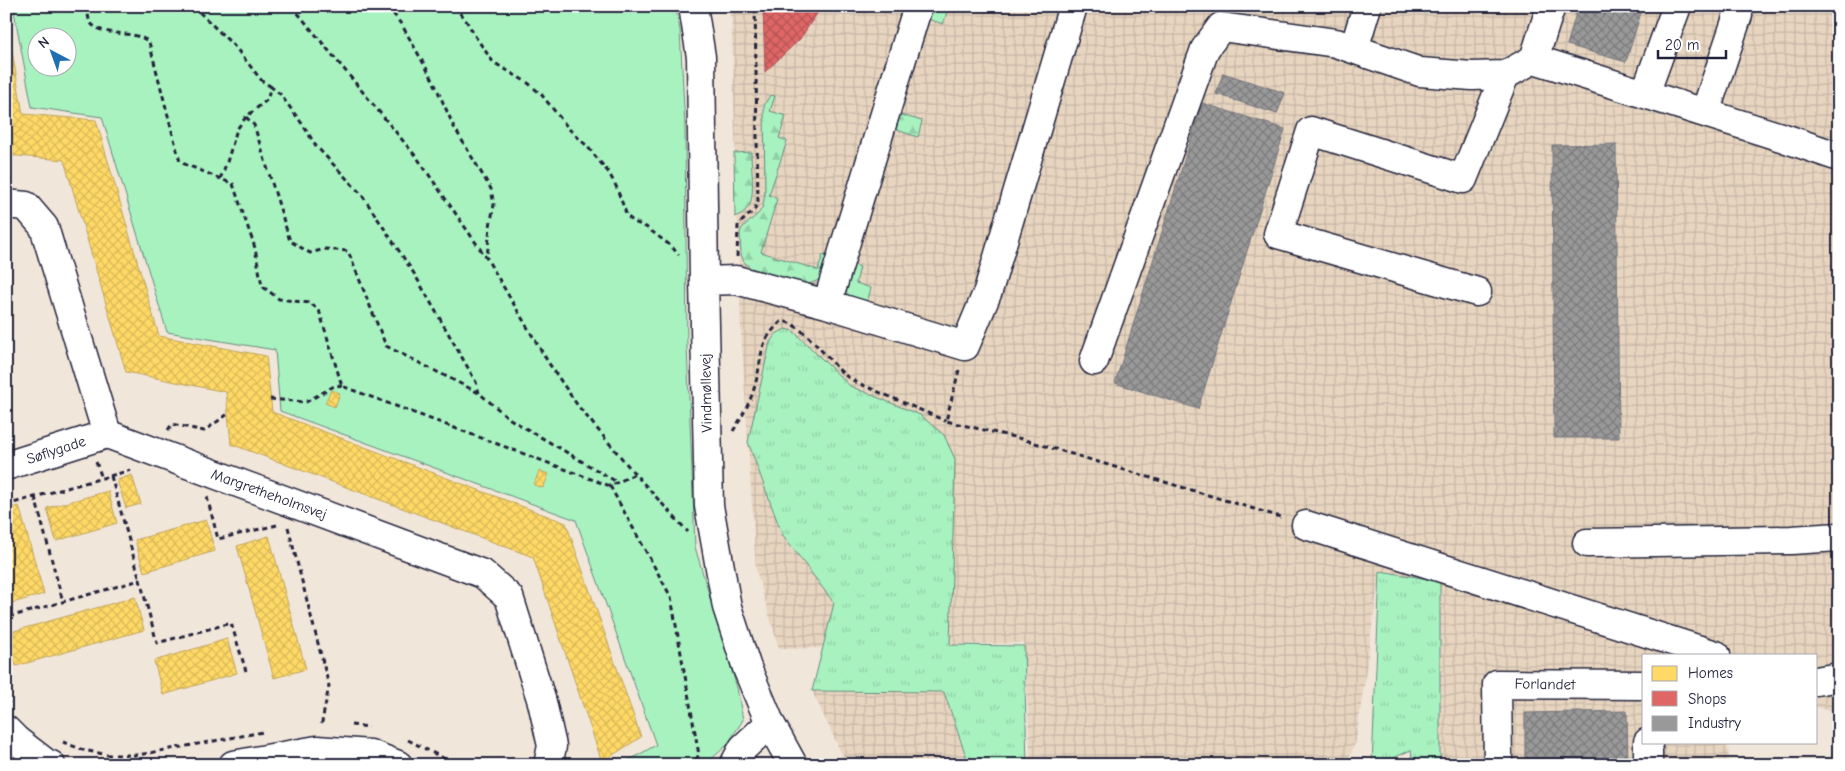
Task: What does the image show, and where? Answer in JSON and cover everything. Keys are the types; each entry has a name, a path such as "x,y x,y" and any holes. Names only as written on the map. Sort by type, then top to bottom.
{"street":[{"name":"Vindmøllevej","path":"693,6 701,57 709,506 712,529 727,607 747,668 770,723 793,765"},
{"path":"827,304 918,6"},
{"path":"704,281 736,280 827,304 965,346 988,292 1073,6"},
{"path":"1354,50 1367,6"},
{"path":"1094,362 1218,17 1336,43 1420,72 1472,76 1505,75 1534,59 1551,6"},
{"path":"1645,94 1677,6"},
{"path":"1705,113 1738,15 1736,6"},
{"path":"1534,59 1839,157"},
{"path":"1477,292 1278,234 1311,131 1463,179 1505,75"},
{"path":"6,204 26,206 44,226 107,434"},
{"name":"Margretheholmsvej","path":"107,434 200,469 284,511 483,574 509,597 542,702 552,746 548,765"},
{"name":"Søflygade","path":"6,466 107,434"},
{"path":"1306,525 1713,654"},
{"path":"1587,543 1791,540 1839,537"},
{"path":"1818,681 1839,677"},
{"name":"Forlandet","path":"1498,765 1497,684 1642,685"},
{"path":"11,719 16,740 46,763 54,752"},
{"path":"734,765 743,748 770,723"},
{"path":"1648,744 1648,765"},
{"path":"232,765 317,750 370,754 398,765"}],"path":[{"path":"86,6 91,22 102,30 143,37 149,42 180,162 233,184 255,248 262,286 279,299 310,303 319,310 342,386"},
{"path":"193,6 236,48 262,81 280,94 316,146 362,195 415,275 465,360 476,382 479,393"},
{"path":"292,6 418,158 487,259 548,362 578,406 635,474 690,534 712,529"},
{"path":"454,6 468,22 474,36 493,62 528,83 541,94 569,129 587,146 609,173 627,216 634,222 646,227 671,246 704,281"},
{"path":"736,280 738,225 755,209 758,201 755,6"},
{"path":"389,7 425,65 454,127 491,189 494,205 487,259"},
{"path":"220,179 237,129 246,117 268,99 270,86"},
{"path":"246,117 254,125 290,241 310,253 325,249 348,251 386,346 479,393 510,419 618,482"},
{"path":"730,435 743,415 755,386 764,342 770,331 782,321 789,322 800,330 845,376 946,421 1022,440 1306,525"},
{"path":"946,421 965,346"},
{"path":"270,399 306,402 336,386 342,386 610,486 671,597 699,755 692,765"},
{"path":"152,451 172,424 204,431 228,414"},
{"path":"200,469 218,539 284,511 329,686 317,750"},
{"path":"6,505 131,470"},
{"path":"610,486 635,474"},
{"path":"111,476 158,643 232,623 246,671"},
{"path":"34,497 63,602"},
{"path":"8,617 140,580"},
{"path":"6,700 11,719"},
{"path":"314,723 330,724"},
{"path":"348,725 365,726 374,729"},
{"path":"54,752 83,750 109,755 138,755 267,731"},
{"path":"399,737 416,743 451,765"}],"shaded area":[{"path":"731,6 1839,6 1839,638 1836,712 1818,708 1818,654 1642,654 1642,744 1728,744 1729,765 1440,765 1440,581 1380,571 1356,741 1346,765 1031,765 1024,643 779,649 756,570 741,330"},
{"path":"812,691 944,692 969,765 847,765"}],"green space":[{"path":"13,6 675,6 680,30 685,127 687,346 695,547 737,688 743,720 727,745 705,765 621,765 656,745 576,520 280,411 275,350 167,332 102,117 32,107"},
{"path":"932,6 949,6 943,24 928,19"},
{"path":"770,95 775,96 770,111 786,116 779,138 787,141 769,195 777,199 761,252 818,270 823,255 831,257 825,271 813,283 807,284 751,268 744,262 741,254 740,233 742,228 759,213 763,206 765,192 764,106"},
{"path":"898,114 922,121 918,137 894,129"},
{"path":"751,152 753,186 750,204 747,209 735,217 734,153"},
{"path":"852,264 860,267 856,283 871,288 867,303 847,294 846,285"},
{"path":"785,329 793,331 850,386 920,415 944,435 955,459 950,645 1024,646 1027,765 969,765 944,692 812,691 834,603 782,534 748,442 770,342 776,334"},
{"path":"1380,571 1440,581 1440,765 1413,765 1411,750 1378,765 1372,765"}],"building: Homes":[{"path":"6,17 23,114 96,120 159,336 266,356 272,412 566,523 641,737 602,762 533,557 231,444 226,392 126,372 64,160 6,155"},
{"path":"331,390 340,393 335,407 325,403"},
{"path":"539,471 549,474 543,488 534,485"},
{"path":"132,475 141,504 126,508 117,480"},
{"path":"108,491 117,523 56,541 47,508"},
{"path":"19,506 44,594 12,603 6,584 6,509"},
{"path":"206,520 215,551 144,572 135,540"},
{"path":"269,536 306,669 274,678 237,546"},
{"path":"135,597 144,630 16,666 7,633"},
{"path":"227,639 237,673 163,695 154,661"}],"building: Shops":[{"path":"763,6 822,6 800,39 765,72"}],"building: Industry":[{"path":"1578,6 1643,6 1626,62 1567,45"},
{"path":"1223,73 1285,93 1277,114 1216,94"},
{"path":"1202,103 1285,129 1198,409 1115,383"},
{"path":"1616,144 1619,438 1554,438 1552,145"},
{"path":"1627,711 1628,765 1525,765 1525,713"}]}
